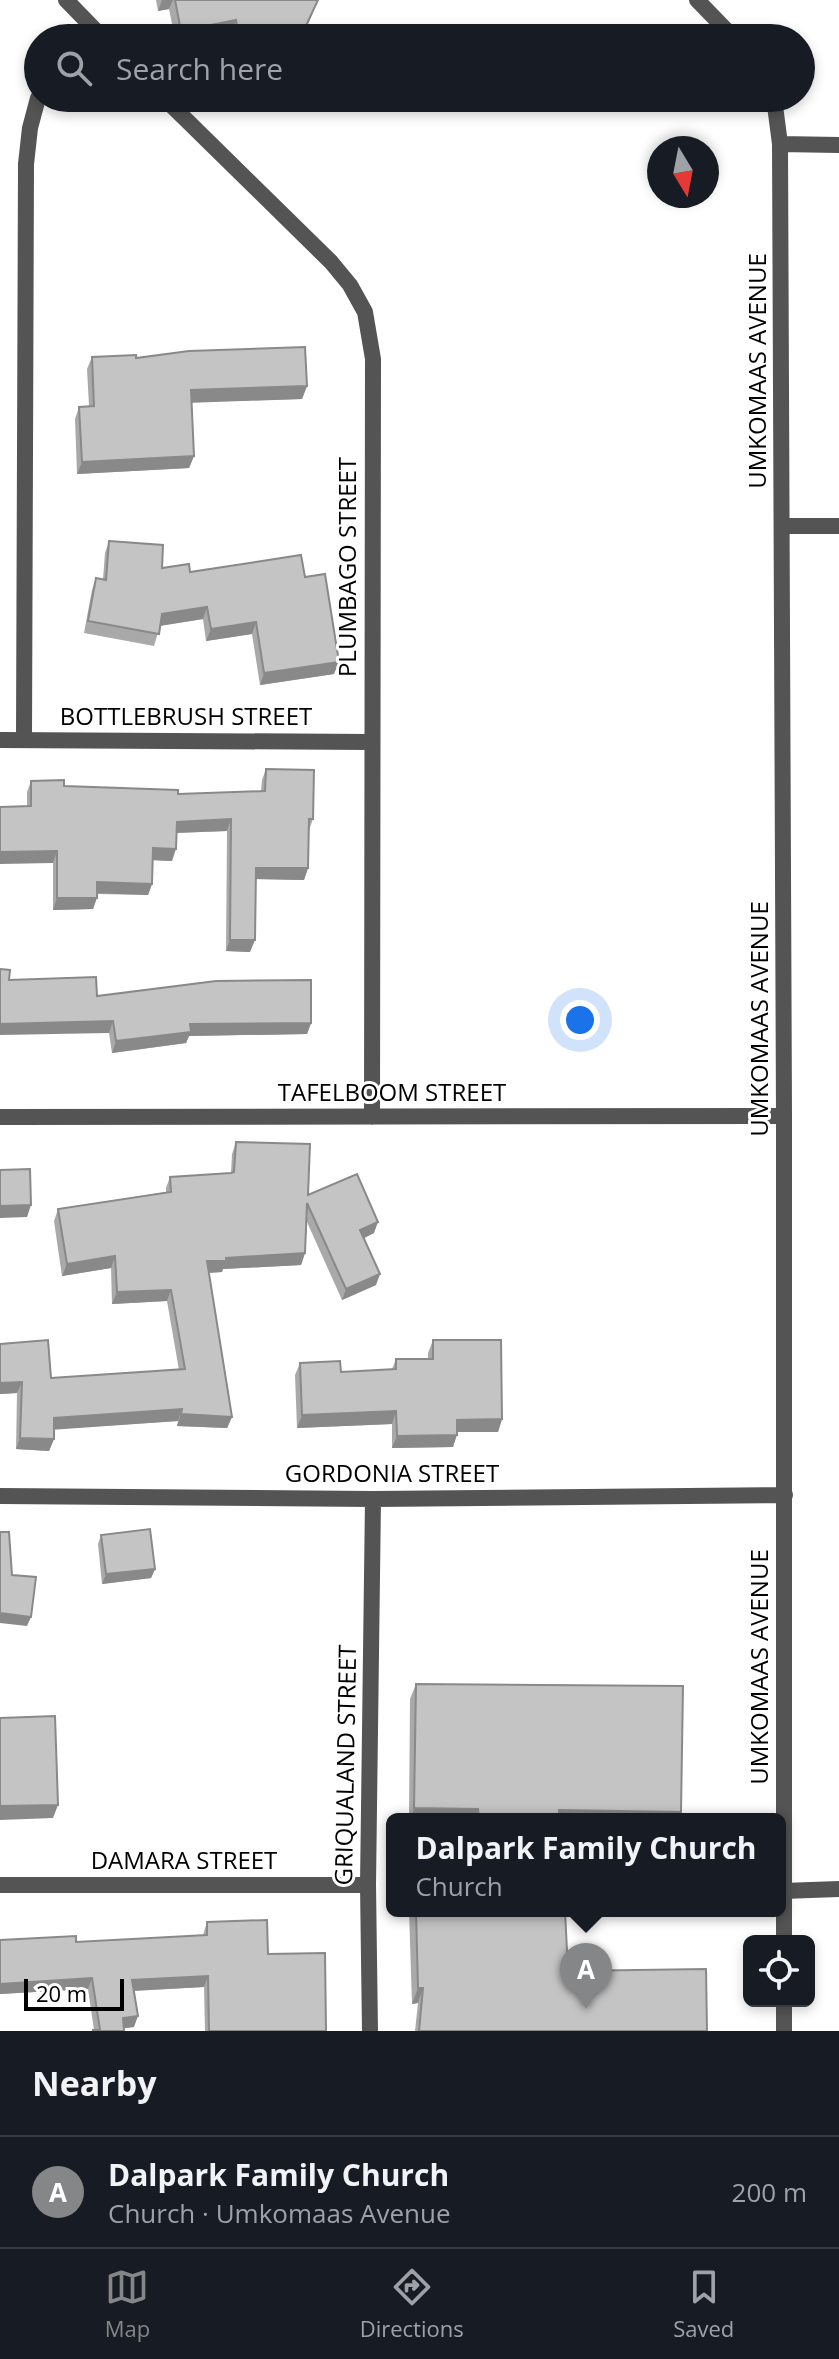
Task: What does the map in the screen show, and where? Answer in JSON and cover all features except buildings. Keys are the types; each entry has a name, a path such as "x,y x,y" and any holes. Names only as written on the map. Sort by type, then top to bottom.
{"street":[{"path":"66,0 89,24"},
{"path":"697,0 720,24"},
{"path":"24,739 26,164 34,112"},
{"name":"PLUMBAGO STREET","path":"178,112 331,262 350,285 365,312 373,359 372,1117"},
{"name":"UMKOMAAS AVENUE","path":"776,112 780,144 783,526 783,1813"},
{"path":"780,144 839,145"},
{"path":"783,526 839,526"},
{"name":"BOTTLEBRUSH STREET","path":"0,740 371,742"},
{"name":"TAFELBOOM STREET","path":"0,1117 784,1116"},
{"name":"GORDONIA STREET","path":"0,1496 373,1499 785,1495"},
{"name":"GRIQUALAND STREET","path":"370,2031 368,1885 373,1499"},
{"name":"DAMARA STREET","path":"0,1885 368,1885"},
{"path":"786,1891 839,1889"},
{"path":"784,2007 784,2031"}],"place":[{"name":"Dalpark Family Church","path":"586,2009"}]}
